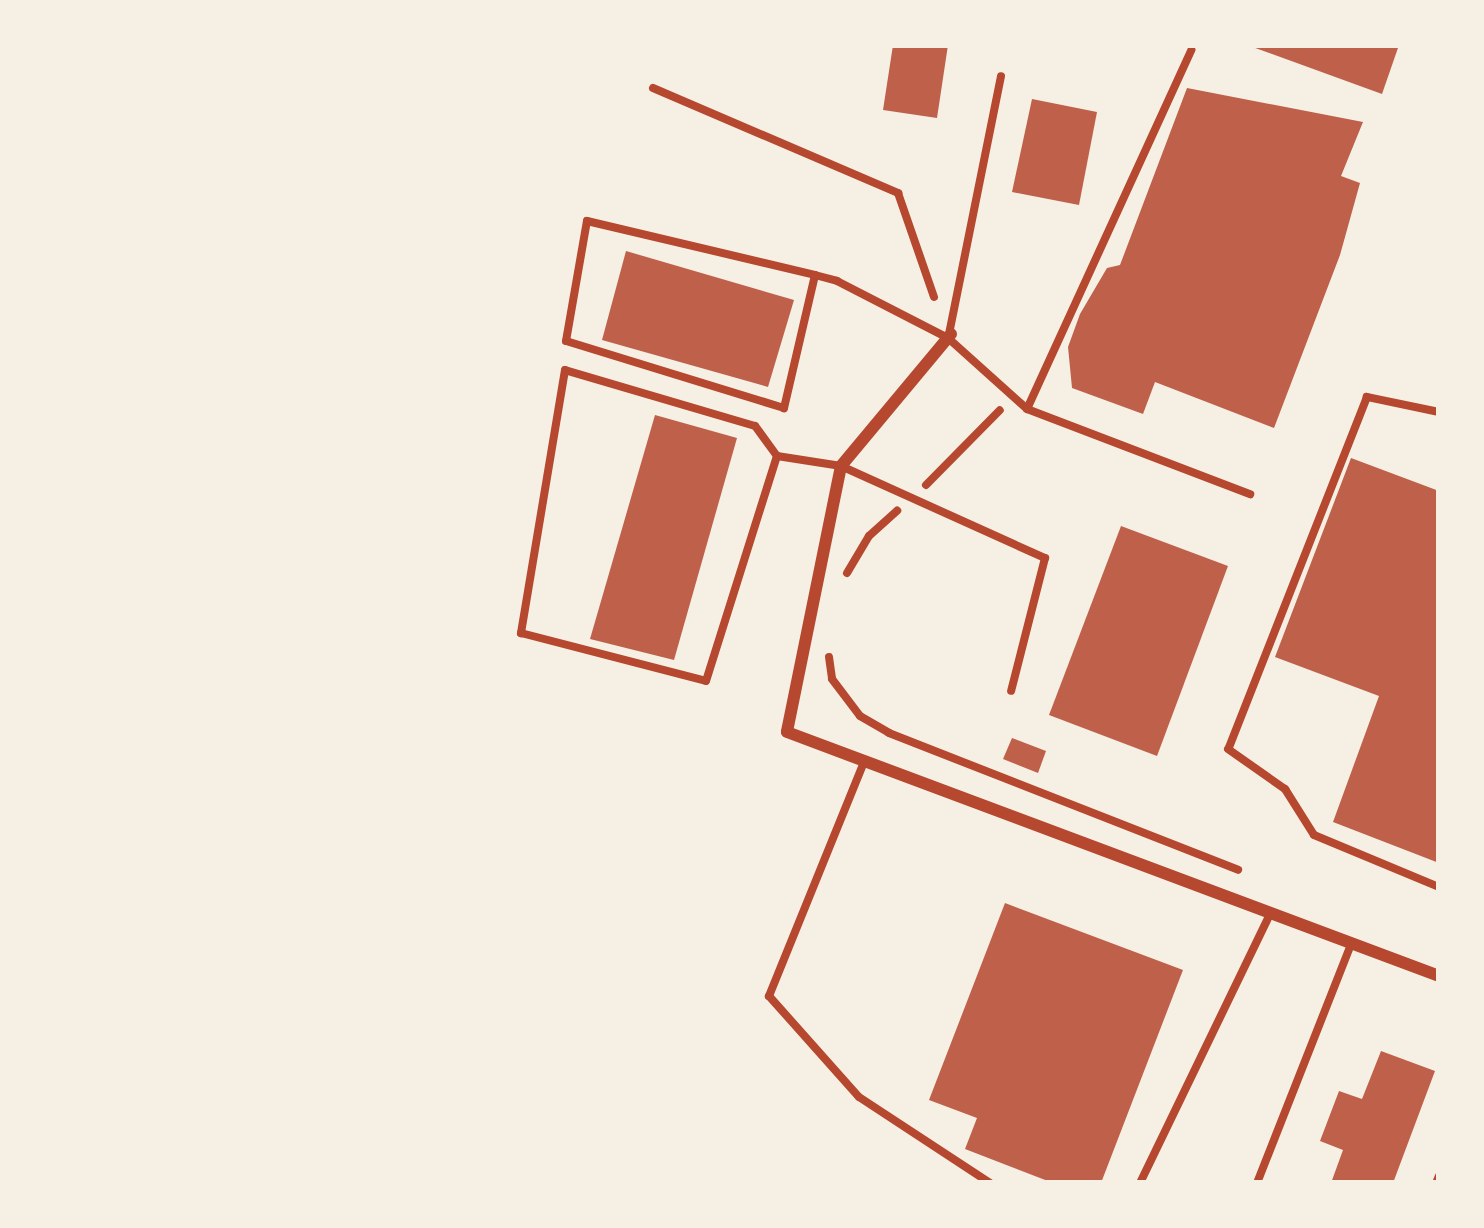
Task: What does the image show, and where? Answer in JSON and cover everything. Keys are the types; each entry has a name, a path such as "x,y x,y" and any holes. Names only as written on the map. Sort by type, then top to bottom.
{"street":[{"path":"950,336 842,466 787,731 1439,976"}],"lane":[{"path":"1027,409 1191,50"},
{"path":"950,336 1001,76"},
{"path":"815,275 784,408 566,340 587,221 815,275 950,336 1027,409 1250,494"},
{"path":"777,456 706,681 521,633 565,370 755,426 777,456 842,466 1045,558 1011,692"},
{"path":"1439,412 1366,397 1228,749 1285,789 1314,835 1439,887"},
{"path":"864,760 770,996 859,1097 990,1183"},
{"path":"1140,1183 1271,913"},
{"path":"1257,1183 1352,943"}],"path":[{"path":"653,88 898,193 950,336"},
{"path":"842,583 869,536 916,496 1014,397"},
{"path":"827,643 832,679 860,716 889,733 1252,875"}],"building":[{"path":"893,45 948,45 937,118 883,110"},
{"path":"1247,45 1399,45 1382,94"},
{"path":"1187,88 1363,122 1341,176 1360,183 1340,255 1274,428 1155,382 1143,414 1072,388 1068,347 1080,314 1107,268 1120,265"},
{"path":"1032,99 1097,112 1079,205 1012,192"},
{"path":"626,251 794,300 768,387 602,340"},
{"path":"655,415 737,438 674,660 590,639"},
{"path":"1351,458 1439,491 1439,863 1333,822 1379,696 1275,657"},
{"path":"1121,526 1228,566 1157,756 1049,715"},
{"path":"1012,738 1046,751 1038,773 1003,759"},
{"path":"1005,903 1183,970 1101,1183 1053,1183 965,1149 977,1118 929,1100"},
{"path":"1381,1051 1435,1071 1393,1183 1331,1183 1343,1150 1320,1141 1339,1091 1362,1099"}]}
